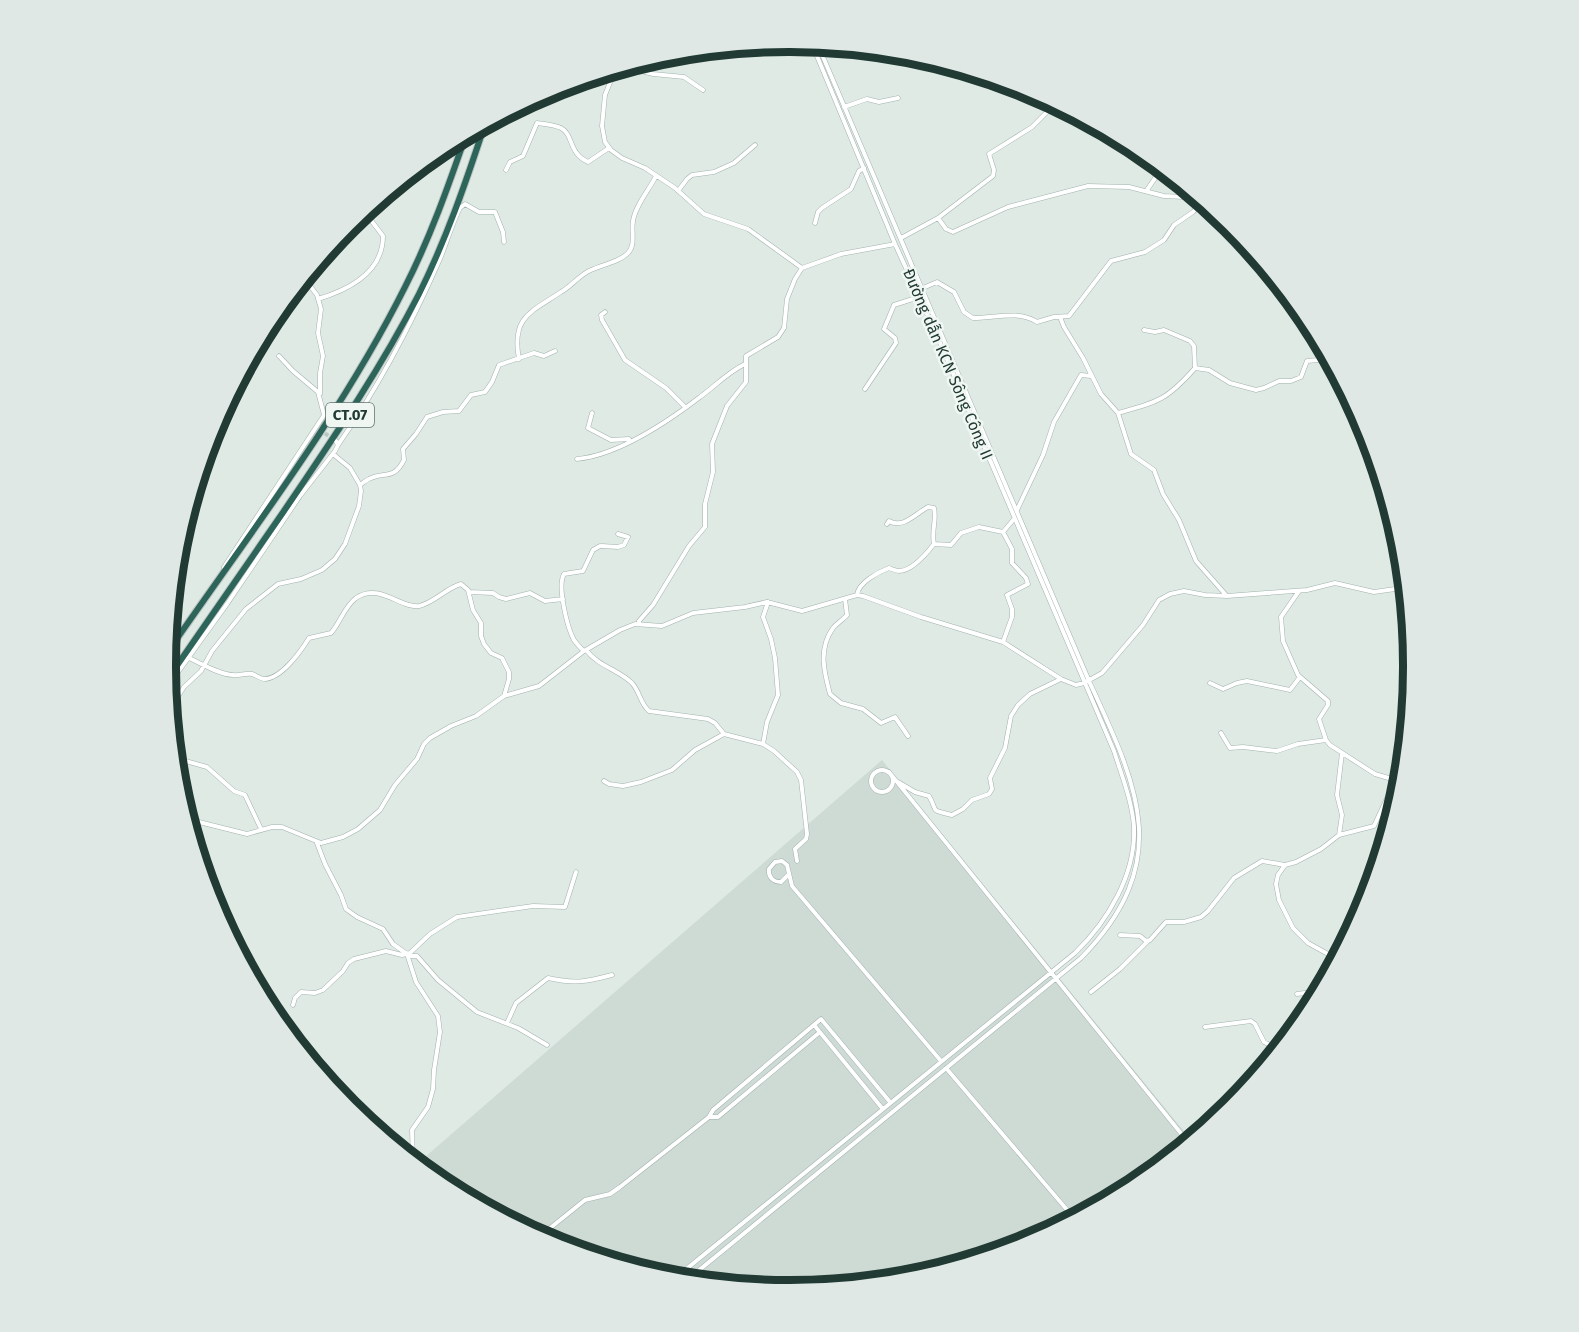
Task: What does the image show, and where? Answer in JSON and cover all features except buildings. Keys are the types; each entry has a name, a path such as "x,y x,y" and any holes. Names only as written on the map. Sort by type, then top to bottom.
{"highway":[{"name":"CT.07","path":"176,667 348,417 383,361 440,248 481,136"},
{"name":"CT.07","path":"177,639 336,407 370,353 426,242 461,149"}],"street":[{"name":"Đường dẫn KCN Sông Công II","path":"697,1272 1081,958 1110,926 1121,907 1136,867 1140,828 1138,804 1120,747 1089,681 923,288 901,238 864,168 816,53"},
{"name":"Đường dẫn KCN Sông Công II","path":"685,1270 1091,938 1104,922 1114,903 1130,862 1134,828 1131,805 1114,751 895,244 822,54"},
{"path":"641,71 684,77 703,90"},
{"path":"611,79 605,95 603,110 603,132 609,148 622,158 645,168 678,191 704,214 748,228 802,268"},
{"path":"844,107 867,99 879,102 898,98"},
{"path":"901,238 938,218 993,176 994,170 989,154 1032,127 1049,110"},
{"path":"506,170 510,162 523,156 537,123 563,130 569,136 574,151 585,161 588,162 609,148"},
{"path":"678,191 692,176 714,172 734,163 755,145"},
{"path":"815,223 818,212 850,189 859,171 864,168"},
{"path":"1147,190 1157,175"},
{"path":"519,359 517,340 519,329 527,314 562,292 584,273 615,261 630,251 633,221 656,176"},
{"path":"938,218 946,229 953,232 1008,207 1065,194 1081,187 1129,187 1164,196 1185,198"},
{"path":"176,675 300,496 333,454 337,443 373,389 414,315 460,208 465,204 479,212 495,212 503,232 504,242"},
{"path":"923,288 934,282 951,290 964,312 973,318 1014,315 1028,317 1037,322 1069,315 1111,261 1145,252 1164,240 1174,225 1197,208"},
{"path":"318,299 347,290 380,255 382,236 370,219"},
{"path":"639,624 689,546 705,527 707,493 713,472 712,444 727,406 746,382 747,354 778,338 782,333 787,299 802,268 841,254 895,244"},
{"path":"177,635 319,428 324,415 320,395 323,356 318,333 321,309 318,299 309,285"},
{"path":"865,389 895,346 895,338 884,329 894,305 919,297"},
{"path":"605,312 602,315 602,321 625,360 666,388 685,407"},
{"path":"1060,317 1101,394 1118,413 1131,454 1154,470 1163,494 1179,519 1196,561 1227,596"},
{"path":"1118,413 1149,404 1169,394 1195,368 1194,346 1190,340 1164,330 1155,332 1144,330"},
{"path":"360,485 369,479 384,477 399,469 404,460 403,449 416,435 427,417 443,412 459,411 471,395 485,392 499,365 534,353 544,356 555,351"},
{"path":"279,356 320,395"},
{"path":"1195,368 1209,370 1230,383 1256,390 1279,381 1298,379 1307,362 1321,359"},
{"path":"577,459 601,454 659,426 745,364"},
{"path":"1017,511 1044,454 1054,422 1078,378 1085,374 1092,376"},
{"path":"592,414 588,428 599,435 614,441 635,438"},
{"path":"177,698 249,606 278,584 317,573 335,559 349,537 360,502 360,485 350,468 333,454"},
{"path":"994,472 1001,470"},
{"path":"857,595 860,586 882,571 889,568 902,571 908,568 927,553 934,544 934,508 928,507 902,523 894,524 889,521 887,524"},
{"path":"1003,532 1014,519"},
{"path":"934,544 951,545 961,533 979,527 1003,532"},
{"path":"1003,532 1012,549 1012,563 1026,578 1028,584 1007,595 1012,610 1003,642"},
{"path":"618,534 628,537 624,545 601,546 593,550 584,571 567,572 562,576 563,599 571,632 585,651 632,683 642,704 649,711 708,719 715,723 724,734 763,744 797,772 801,780 807,834 806,839 795,849 797,861"},
{"path":"196,821 249,834 261,829 282,827 317,843 343,837 358,829 380,810 428,740 450,726 476,716 504,696 539,686 585,651 620,630 639,624 662,626 693,613 745,608 768,602 802,611 857,595 1003,642 1074,685 1089,681 1108,667 1143,625 1161,598 1170,594 1184,591 1227,596 1299,590 1342,583 1374,592 1390,589 1399,592"},
{"path":"189,658 231,675 253,674 263,679 269,678 289,665 309,638 325,635 334,630 348,607 358,597 383,594 418,606 457,585 463,585 469,592 473,610 481,622 481,636 484,644 491,653 502,658 510,674 504,696"},
{"path":"1299,590 1282,614 1281,635 1289,658 1300,677 1328,701 1319,719 1326,740 1375,774 1392,780"},
{"path":"469,592 493,593 506,599 530,593 545,601 563,599"},
{"path":"845,599 847,615 832,629 822,662 830,694 841,703 863,709 881,723 895,717 908,736"},
{"path":"763,744 767,722 778,695 776,658 763,617 768,602"},
{"path":"1210,683 1223,689 1237,682 1247,681 1290,690 1300,677"},
{"path":"1061,679 1030,694 1018,705 1011,716 1005,748 990,778 992,789 989,794 972,800 952,815 933,810 929,796 915,792 906,785 898,783 880,791 874,788 871,782 876,772 883,770 889,772 898,783 1051,973 1183,1136"},
{"path":"1221,733 1233,749 1243,747 1277,751 1298,744 1326,740"},
{"path":"604,781 623,786 672,770 695,750 724,734"},
{"path":"1339,835 1342,815 1337,795 1342,753"},
{"path":"184,760 207,767 234,791 246,795 261,829"},
{"path":"889,772 893,779 890,788"},
{"path":"1091,992 1120,969 1148,940 1153,938 1166,922 1184,922 1201,917 1234,878 1262,861 1285,865 1303,860 1339,835 1374,826 1389,793"},
{"path":"317,843 324,864 348,911 383,929 393,944 407,955 416,982 435,1010 440,1027 430,1102 412,1133 413,1150"},
{"path":"792,886 775,881 770,876 769,869 772,863 778,861 785,863 789,868 792,886 941,1061"},
{"path":"1130,862 1136,867"},
{"path":"1285,865 1278,875 1276,889 1293,928 1308,943 1330,955"},
{"path":"407,955 430,934 457,917 533,906 565,907 576,872"},
{"path":"781,882 789,875"},
{"path":"1120,934 1140,936 1148,940"},
{"path":"293,1005 295,998 301,992 315,993 323,990 354,959 386,951 417,956 438,980 477,1012 507,1023 547,1045"},
{"path":"507,1023 516,1003 548,978 560,982 578,983 612,975"},
{"path":"1297,994 1309,992"},
{"path":"547,1229 585,1200 609,1194 620,1187 709,1118 713,1110 821,1019 890,1102"},
{"path":"1205,1027 1251,1021 1255,1024 1264,1042 1270,1046"},
{"path":"814,1025 882,1108"},
{"path":"709,1118 718,1117 820,1032"},
{"path":"946,1068 1069,1212"}],"shaded area":[{"path":"882,760 1186,1134 1163,1153 1096,1197 1024,1233 987,1247 909,1268 870,1274 790,1280 709,1274 670,1268 592,1247 518,1216 483,1197 424,1158"}],"tunnel":[{"path":"320,430 333,439"}]}
